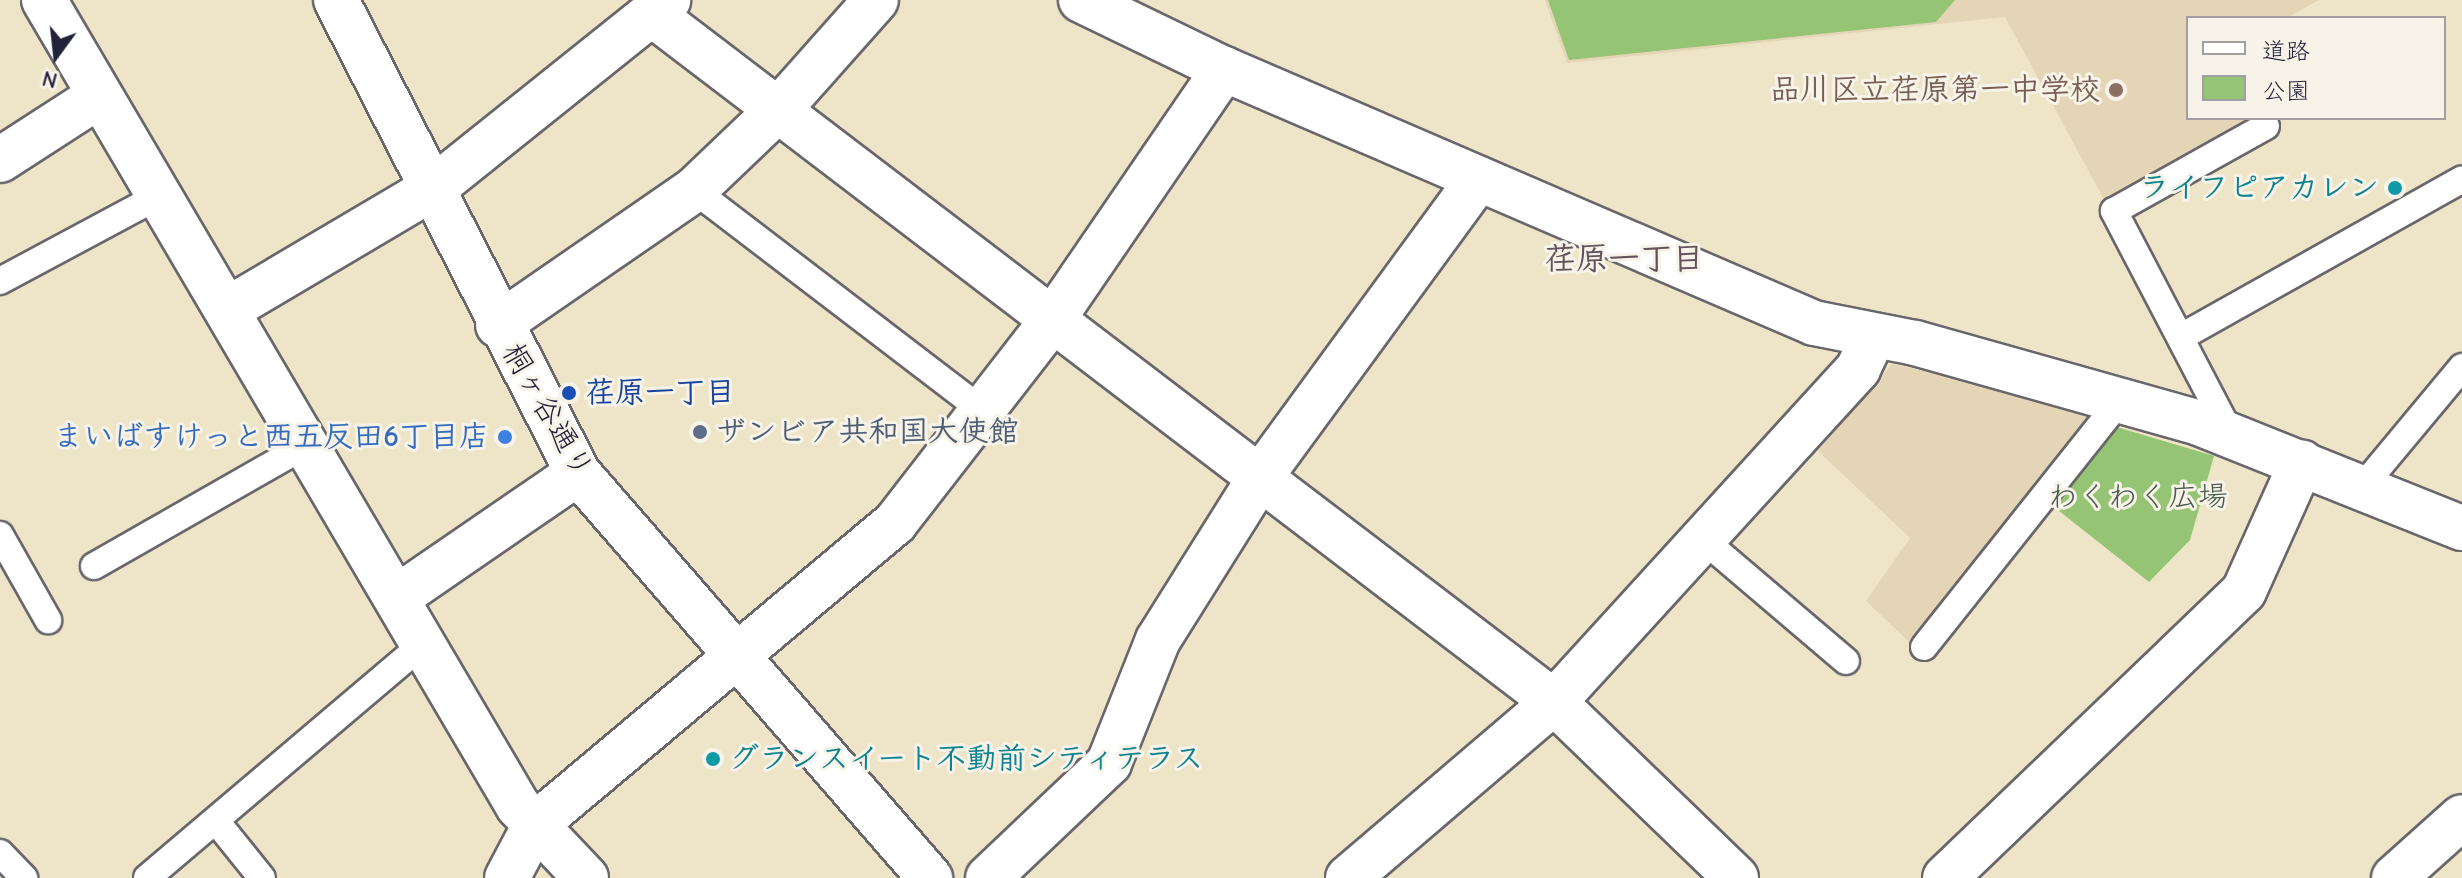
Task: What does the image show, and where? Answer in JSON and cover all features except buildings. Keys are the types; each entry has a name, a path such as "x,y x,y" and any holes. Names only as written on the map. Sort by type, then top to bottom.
{"street":[{"path":"44,0 99,96 164,193 311,442 424,643 535,825 586,878"},
{"name":"桐ヶ谷通り","path":"336,0 435,187 498,325 578,473 930,878"},
{"path":"498,325 694,190 781,107 876,0"},
{"path":"1081,0 1224,69 1814,323 1872,339 1915,343 2121,399 2231,435 2462,528"},
{"path":"230,308 435,187 660,7 781,107 1053,319 1554,702 1736,878"},
{"path":"507,878 535,825 732,652 895,523 979,408 1053,319 1224,69"},
{"path":"0,160 99,96"},
{"path":"988,878 1109,763 1158,640 1261,476 1478,179"},
{"path":"1348,878 1554,702 1705,541 1858,369 1872,339"},
{"path":"1945,878 2244,591 2302,462"},
{"path":"399,596 578,473"},
{"path":"2394,878 2462,817"}],"lane":[{"path":"2231,435 2114,211 2266,126"},
{"path":"2181,337 2462,179"},
{"path":"694,190 979,408"},
{"path":"0,281 164,193"},
{"path":"2363,486 2462,367"},
{"path":"1924,647 2121,399"},
{"path":"94,566 311,442"},
{"path":"0,535 48,620"},
{"path":"1705,541 1846,661"},
{"path":"147,878 424,643"},
{"path":"216,821 262,878"},
{"path":"0,853 24,878"}],"shaded area":[{"name":"品川区立荏原第一中学校","path":"1545,0 2319,0 2291,16 2186,16 2186,120 2256,120 2107,205 2005,17 1567,63"},
{"path":"1892,364 2099,410 1908,641 1866,601 1910,538 1818,451"}],"green space":[{"path":"1548,0 1955,0 1936,22 1569,60"},
{"name":"わくわく広場","path":"2110,425 2214,456 2190,540 2149,582 2049,503"}],"place":[{"name":"品川区立荏原第一中学校","path":"2116,90"},
{"name":"ライフピアカレン","path":"2395,188"},
{"name":"荏原一丁目","path":"569,393"},
{"name":"ザンビア共和国大使館","path":"700,432"},
{"name":"まいばすけっと西五反田6丁目店","path":"505,437"},
{"name":"グランスイート不動前シティテラス","path":"713,759"}],"district":[{"name":"荏原一丁目","path":"1624,259"}]}
